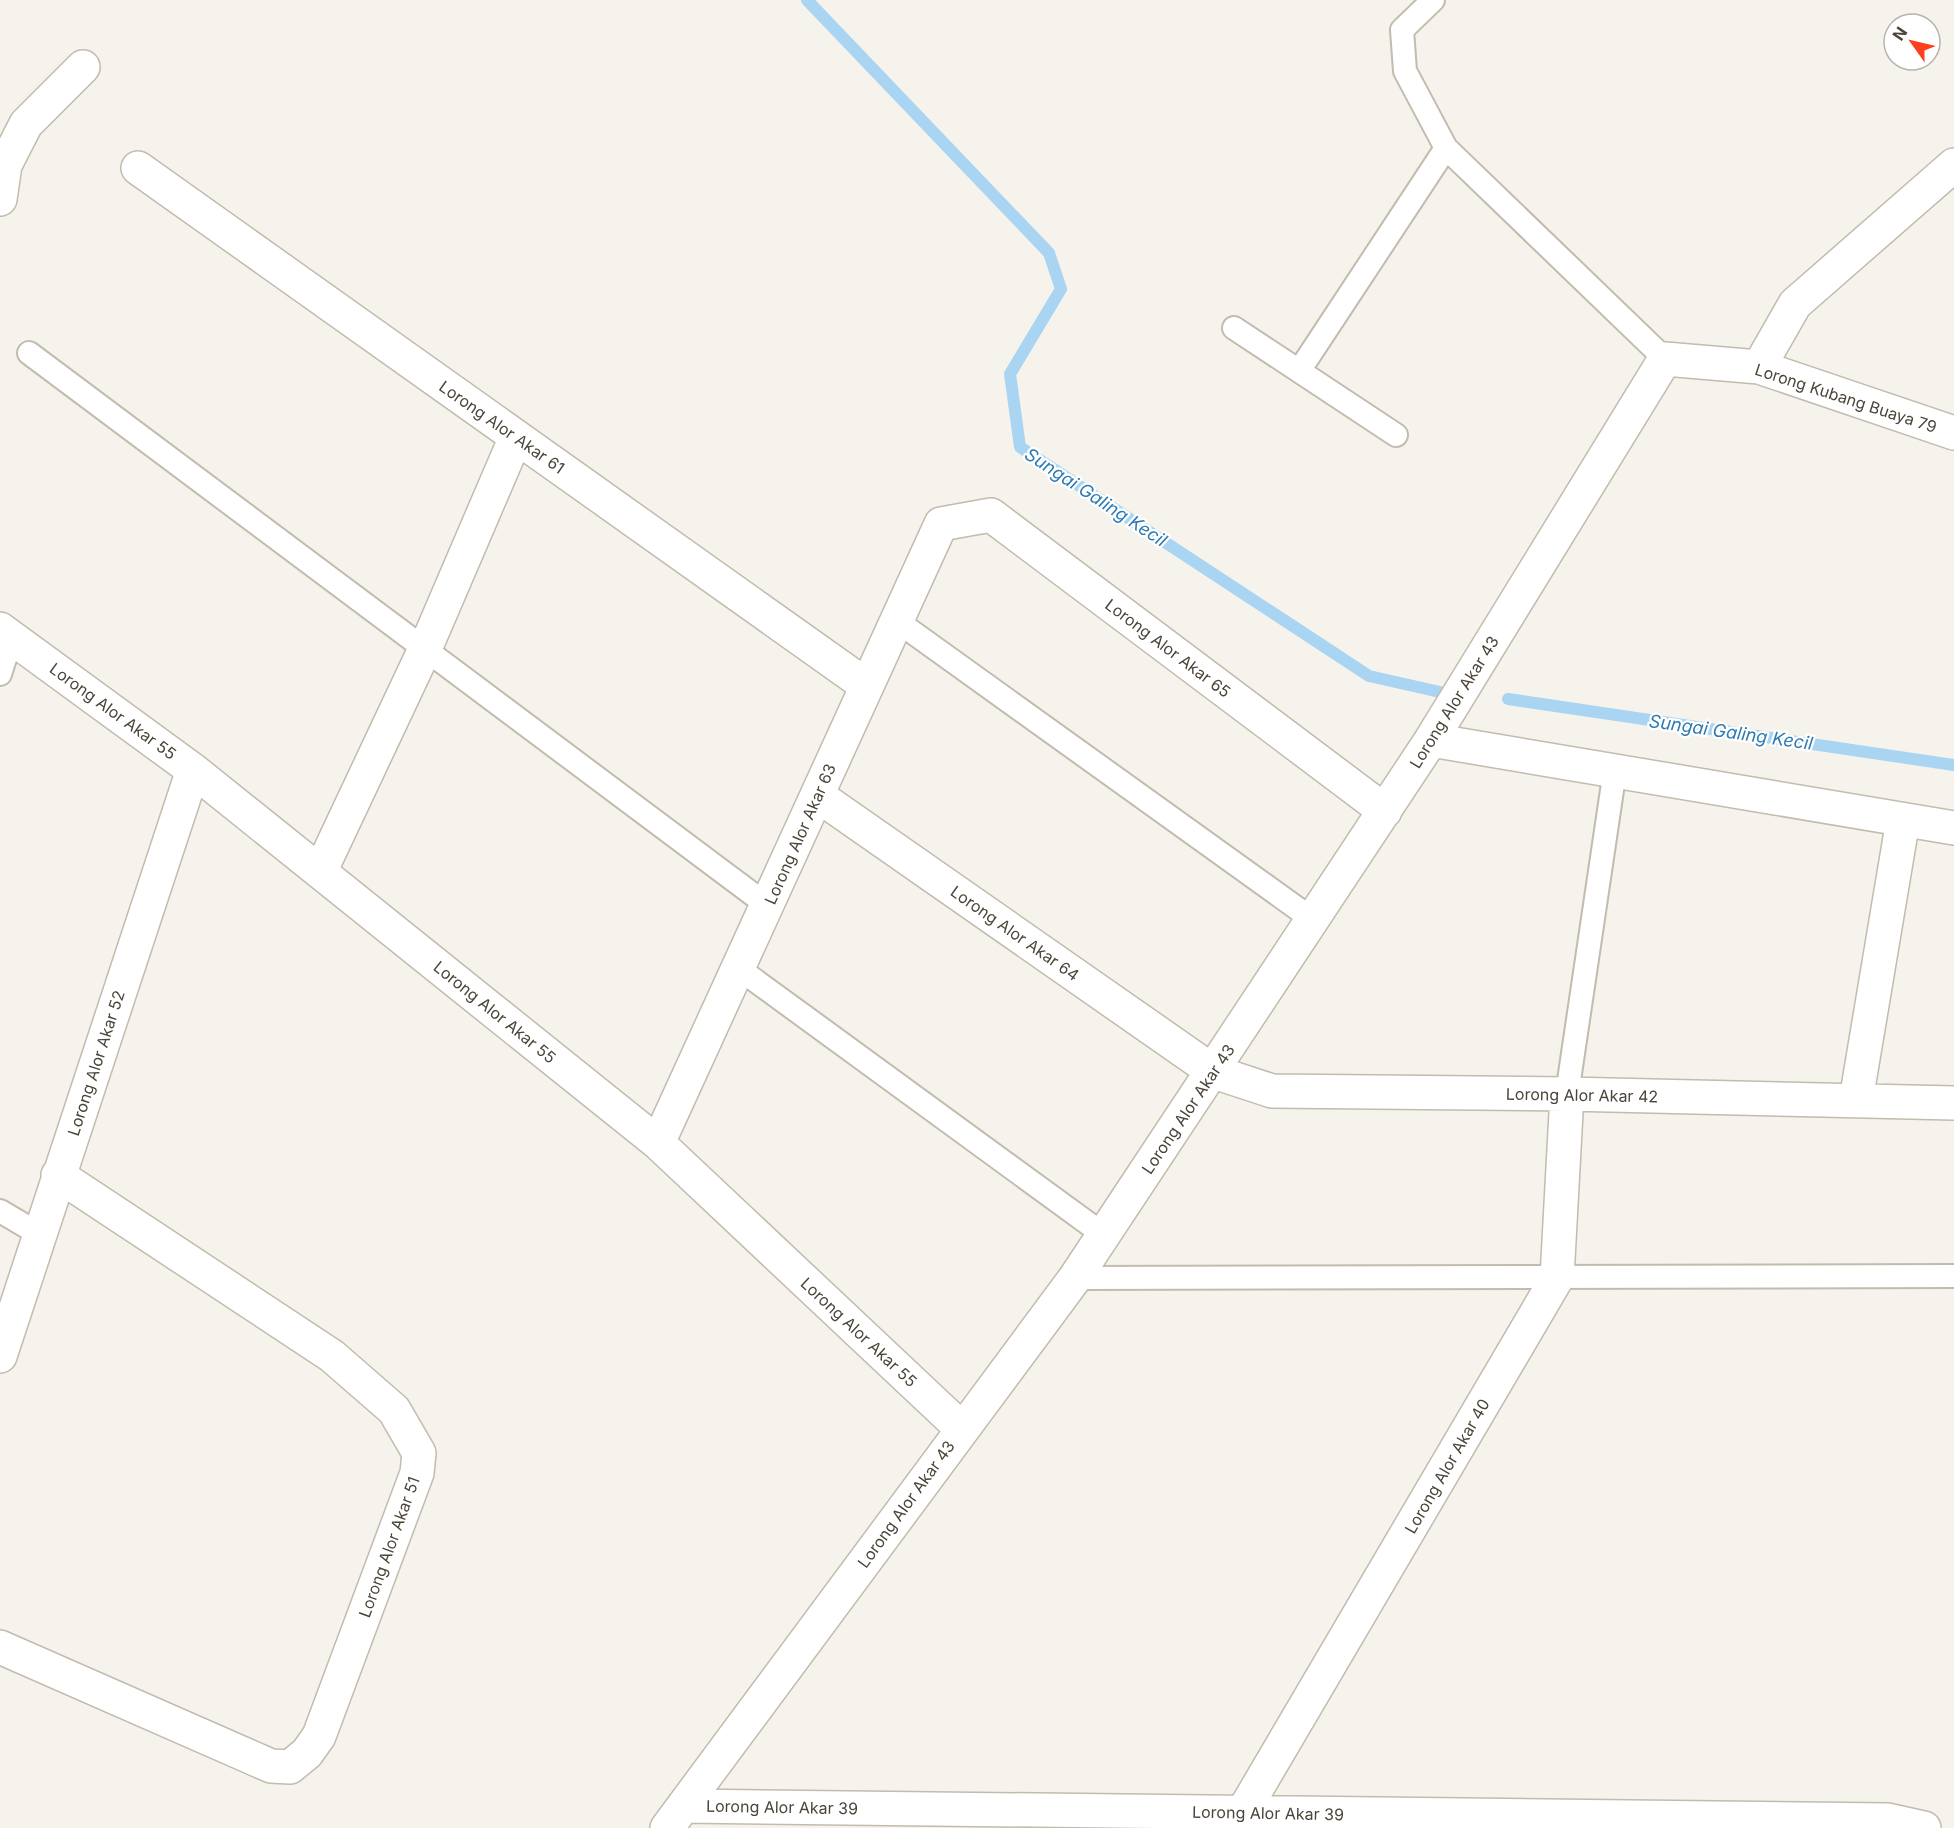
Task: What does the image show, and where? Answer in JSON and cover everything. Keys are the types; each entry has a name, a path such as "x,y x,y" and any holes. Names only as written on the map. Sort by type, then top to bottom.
{"street":[{"path":"0,199 5,165 26,124 83,67"},
{"name":"Lorong Alor Akar 61","path":"138,168 867,686"},
{"path":"1759,367 1795,304 1947,180"},
{"name":"Lorong Kubang Buaya 79","path":"1665,359 1759,367 1954,433"},
{"name":"Lorong Alor Akar 43","path":"675,1817 961,1428 1075,1278 1214,1072 1431,740 1665,359"},
{"path":"320,872 425,649 516,437"},
{"name":"Lorong Alor Akar 65","path":"941,524 991,515 1385,811"},
{"name":"Lorong Alor Akar 63","path":"658,1143 941,524"},
{"name":"Lorong Alor Akar 55","path":"6,633 193,770 658,1143 961,1428"},
{"path":"1431,740 1954,828"},
{"name":"Lorong Alor Akar 52","path":"0,1356 193,770"},
{"name":"Lorong Alor Akar 64","path":"817,795 1214,1072"},
{"path":"1856,1100 1903,820"},
{"name":"Lorong Alor Akar 42","path":"1214,1072 1272,1092 1567,1094 1954,1102"},
{"name":"Lorong Alor Akar 40","path":"1244,1812 1557,1278 1567,1094"},
{"name":"Lorong Alor Akar 51","path":"0,1647 271,1766 290,1767 307,1753 319,1736 417,1473 418,1453 394,1410 332,1356 58,1175"},
{"name":"Lorong Alor Akar 39","path":"675,1817 1131,1819 1244,1812 1888,1820 1924,1828"}],"lane":[{"path":"1432,0 1402,30 1405,71 1446,148 1665,359"},
{"path":"1299,371 1446,148"},
{"path":"1234,328 1396,435"},
{"path":"29,353 767,905"},
{"path":"897,621 1312,919"},
{"path":"0,674 6,633"},
{"path":"1567,1094 1615,770"},
{"path":"738,968 1104,1235"},
{"path":"0,1211 39,1234"},
{"path":"1075,1278 1954,1276"}],"waterway":[{"name":"Sungai Galing Kecil","path":"807,0 1049,253 1061,289 1010,374 1020,447 1369,676 1440,692"},
{"name":"Sungai Galing Kecil","path":"1508,699 1954,765"}]}
